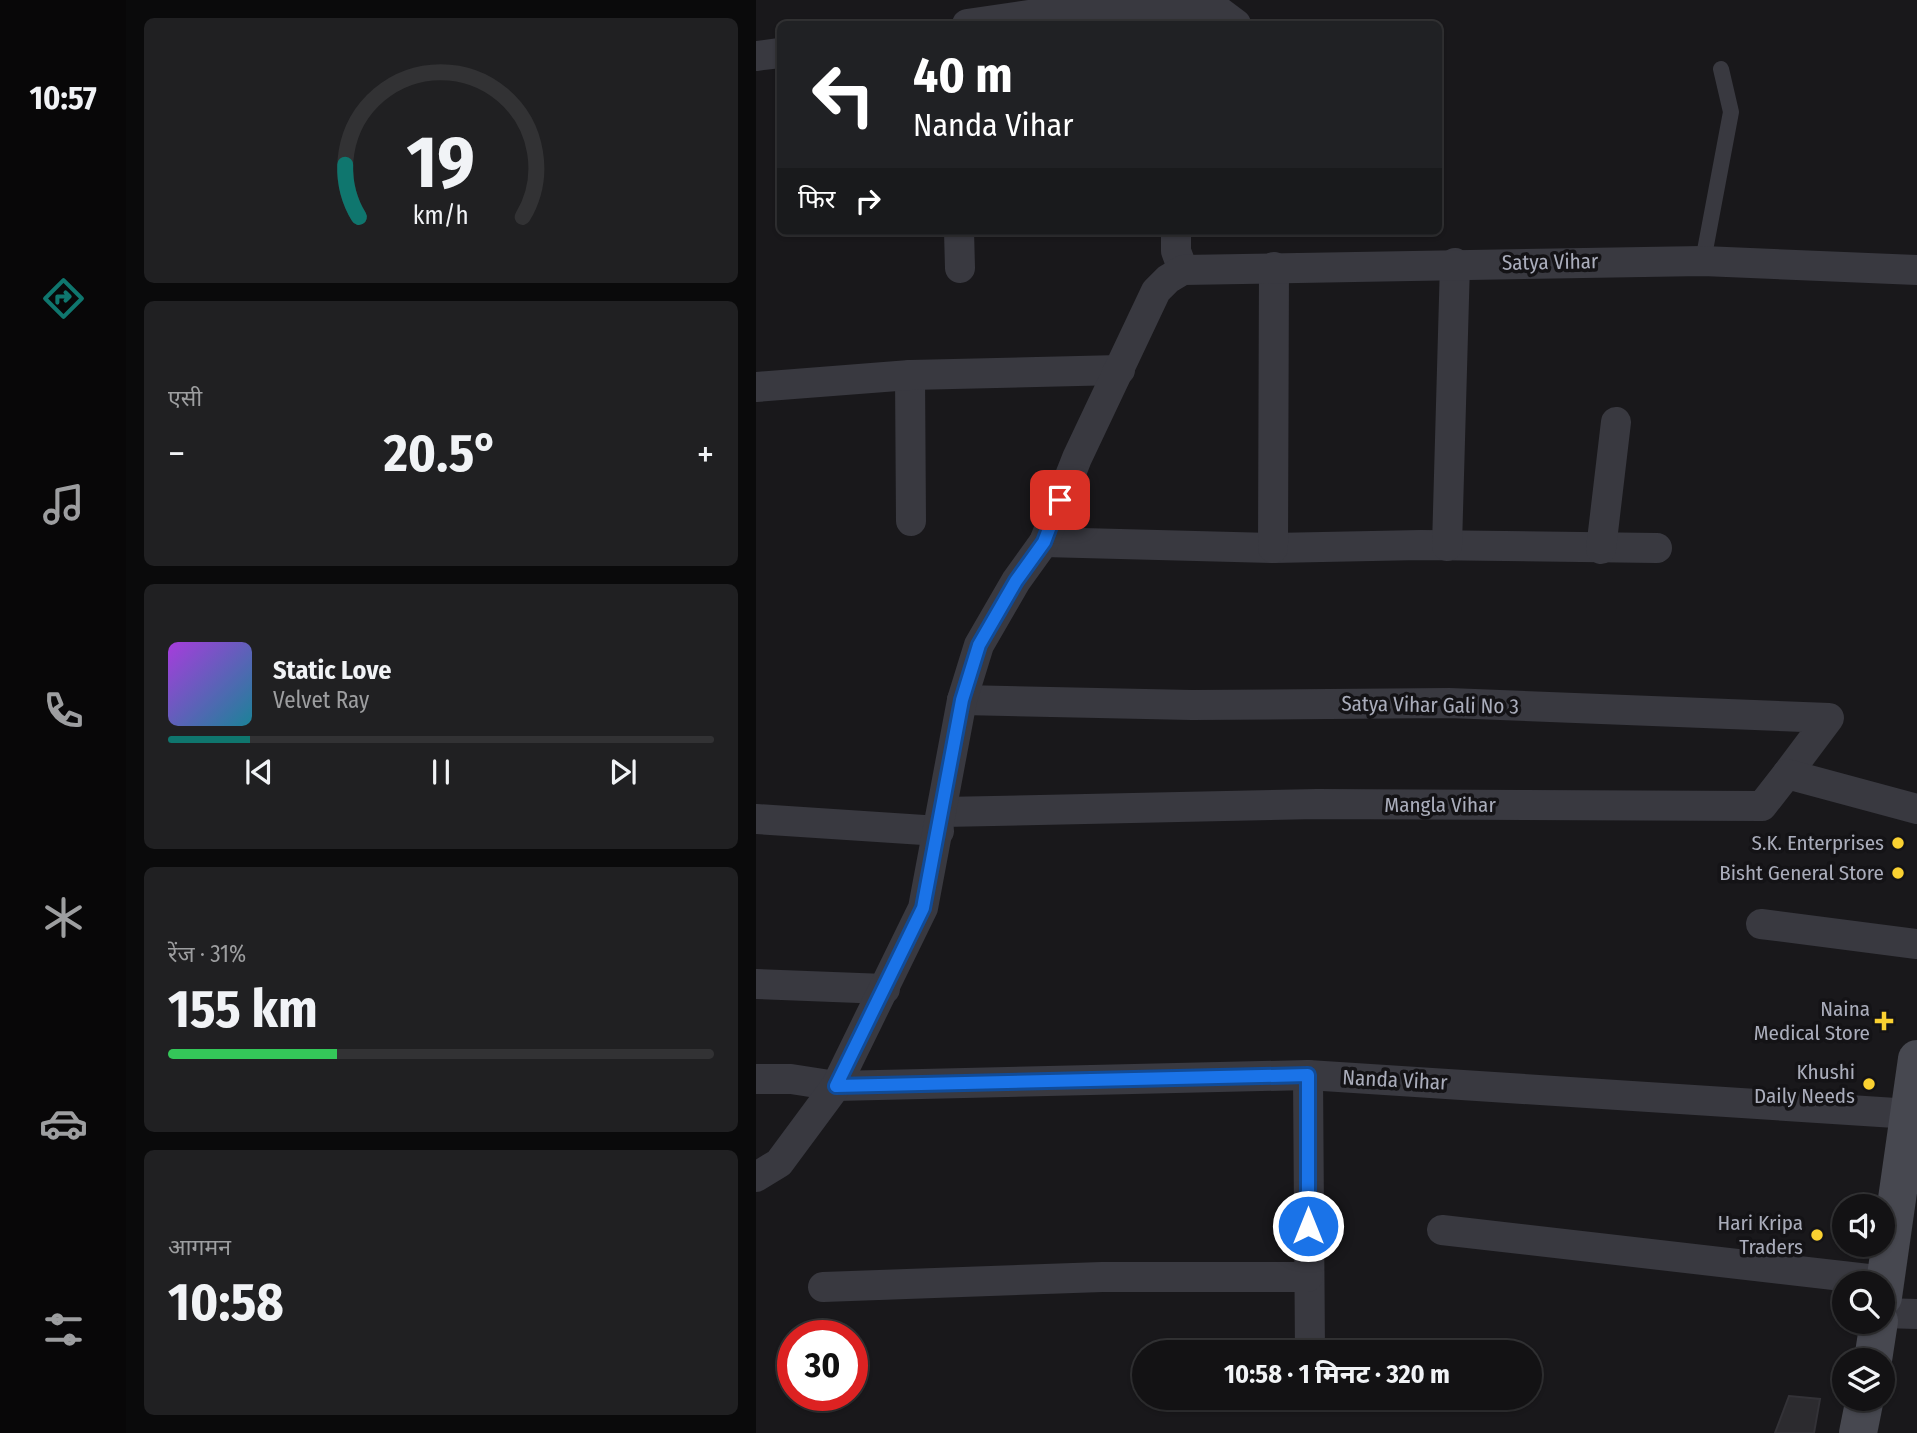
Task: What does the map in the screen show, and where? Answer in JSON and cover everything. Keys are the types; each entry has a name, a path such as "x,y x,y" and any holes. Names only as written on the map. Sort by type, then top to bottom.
{"street":[{"path":"987,21 1035,14 1220,12 1232,21"},
{"path":"756,56 777,52"},
{"path":"959,235 960,268"},
{"path":"756,1177 779,1163 836,1086 923,908 962,700 979,645 1016,581 1044,542 1077,458 1156,291 1168,279 1183,270 1176,251 1176,235"},
{"name":"Satya Vihar","path":"1183,270 1455,263 1703,261 1917,270"},
{"path":"1447,546 1455,263"},
{"path":"1272,548 1274,267"},
{"path":"756,387 910,374 1120,370"},
{"path":"910,374 911,521"},
{"path":"1601,549 1616,422"},
{"path":"1044,542 1272,548 1657,548"},
{"name":"Satya Vihar Gali No 3","path":"962,700 1192,705 1449,703 1829,718 1787,774"},
{"path":"1787,774 1917,809"},
{"name":"Mangla Vihar","path":"941,822 1317,804 1762,806 1787,774"},
{"path":"756,819 941,822"},
{"path":"1762,924 1917,944"},
{"path":"756,984 885,989"},
{"path":"1890,1271 1909,1181 1911,1114 1916,1069"},
{"path":"1308,1075 1310,1340"},
{"name":"Nanda Vihar","path":"756,1079 791,1079 836,1086 1308,1075 1911,1114"},
{"path":"1442,1230 1832,1289"},
{"path":"823,1287 1102,1277 1308,1277"},
{"path":"1895,1303 1917,1314"},
{"path":"1858,1433 1862,1411"}],"lane":[{"path":"1703,261 1731,112 1721,69"}],"building":[{"path":"1789,1396 1820,1399 1814,1433 1775,1433"}],"place":[{"name":"S.K. Enterprises","path":"1898,843"},
{"name":"Bisht General Store","path":"1898,873"},
{"name":"Naina Medical Store","path":"1884,1021"},
{"name":"Khushi Daily Needs","path":"1869,1084"},
{"name":"Hari Kripa Traders","path":"1817,1235"}],"route":[{"path":"1060,500 1044,542 1016,581 979,645 962,700 946,798 923,908 836,1086 1308,1075 1308,1226"}]}
